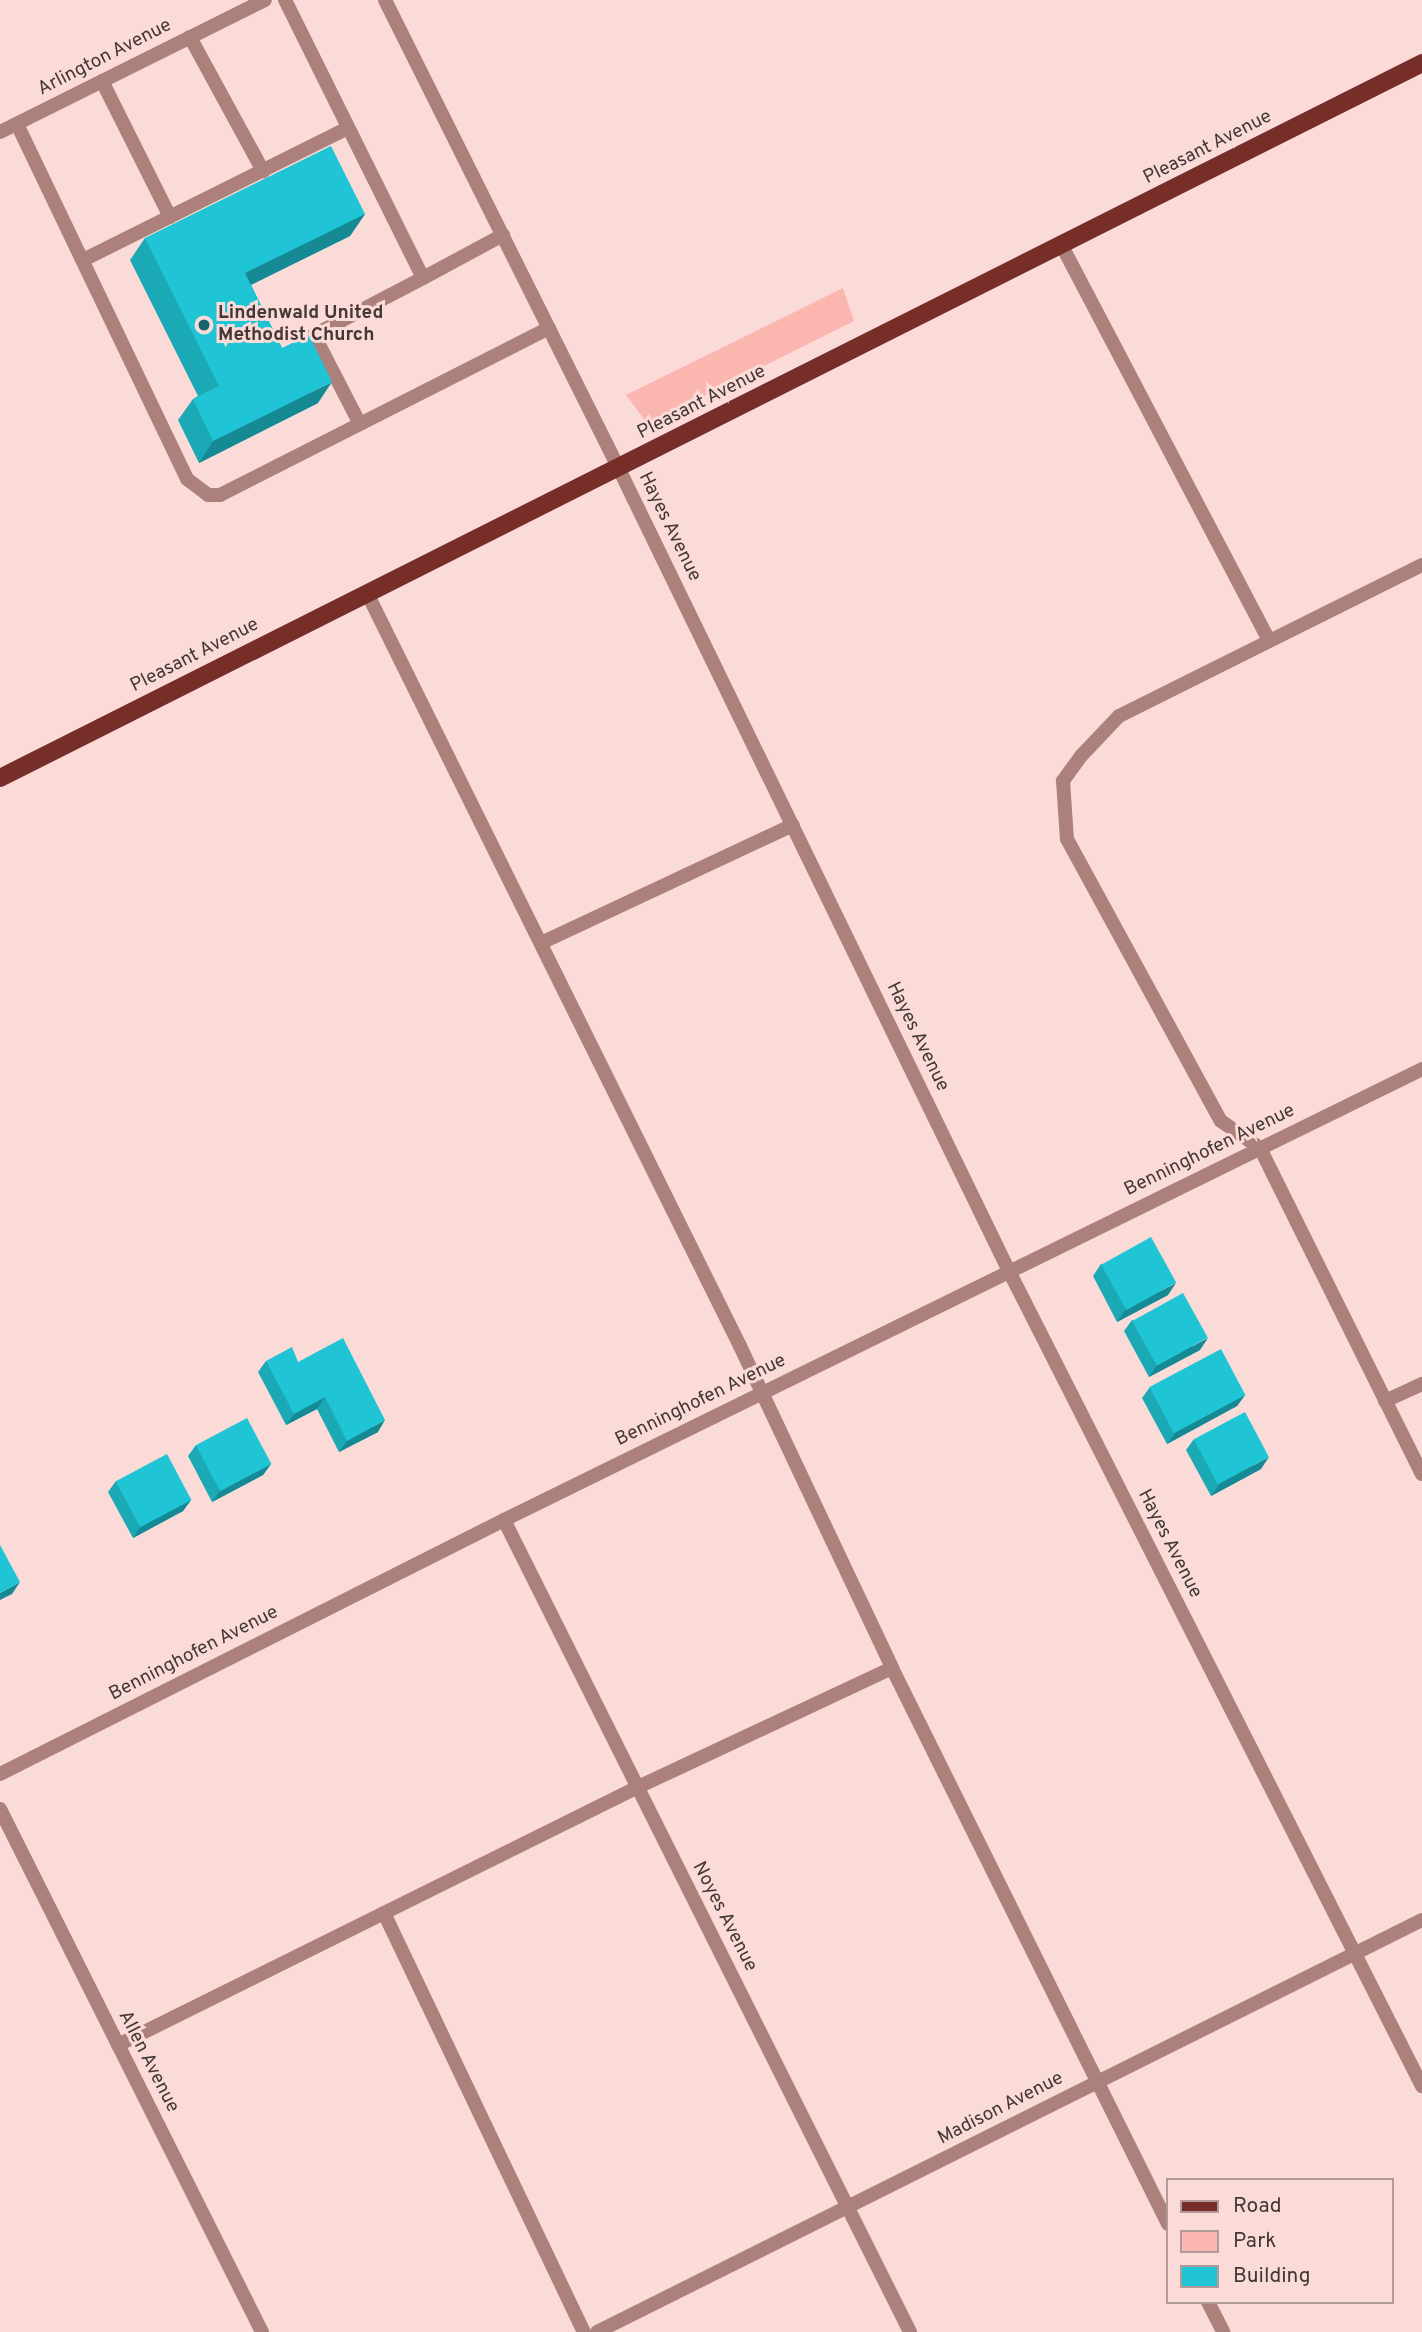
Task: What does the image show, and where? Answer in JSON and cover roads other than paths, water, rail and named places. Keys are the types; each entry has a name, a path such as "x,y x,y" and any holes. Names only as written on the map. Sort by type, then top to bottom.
{"main road":[{"name":"Pleasant Avenue","path":"0,778 1422,63"}],"street":[{"name":"Arlington Avenue","path":"0,132 264,0"},
{"path":"285,0 423,278"},
{"name":"Hayes Avenue","path":"385,0 619,469 1009,1271 1422,2086"},
{"path":"190,37 263,171"},
{"path":"102,81 170,217"},
{"path":"17,124 187,479 208,495 220,495 549,328"},
{"path":"83,260 348,128"},
{"path":"360,424 314,335 503,234"},
{"path":"1062,246 1269,641"},
{"path":"1422,565 1119,716 1081,756 1063,781 1067,839 1221,1121 1260,1148 1422,1474"},
{"path":"367,593 763,1392 892,1668 1166,2220"},
{"path":"541,943 793,825"},
{"name":"Benninghofen Avenue","path":"0,1774 504,1520 1422,1069"},
{"path":"1385,1401 1422,1384"},
{"name":"Noyes Avenue","path":"504,1520 910,2332"},
{"path":"118,2045 638,1787 892,1668"},
{"name":"Allen Avenue","path":"0,1809 262,2332"},
{"path":"384,1913 584,2332"},
{"name":"Madison Avenue","path":"597,2332 1422,1920"},
{"path":"1209,2304 1223,2332"}],"place":[{"name":"Lindenwald United Methodist Church","path":"204,325"}]}
